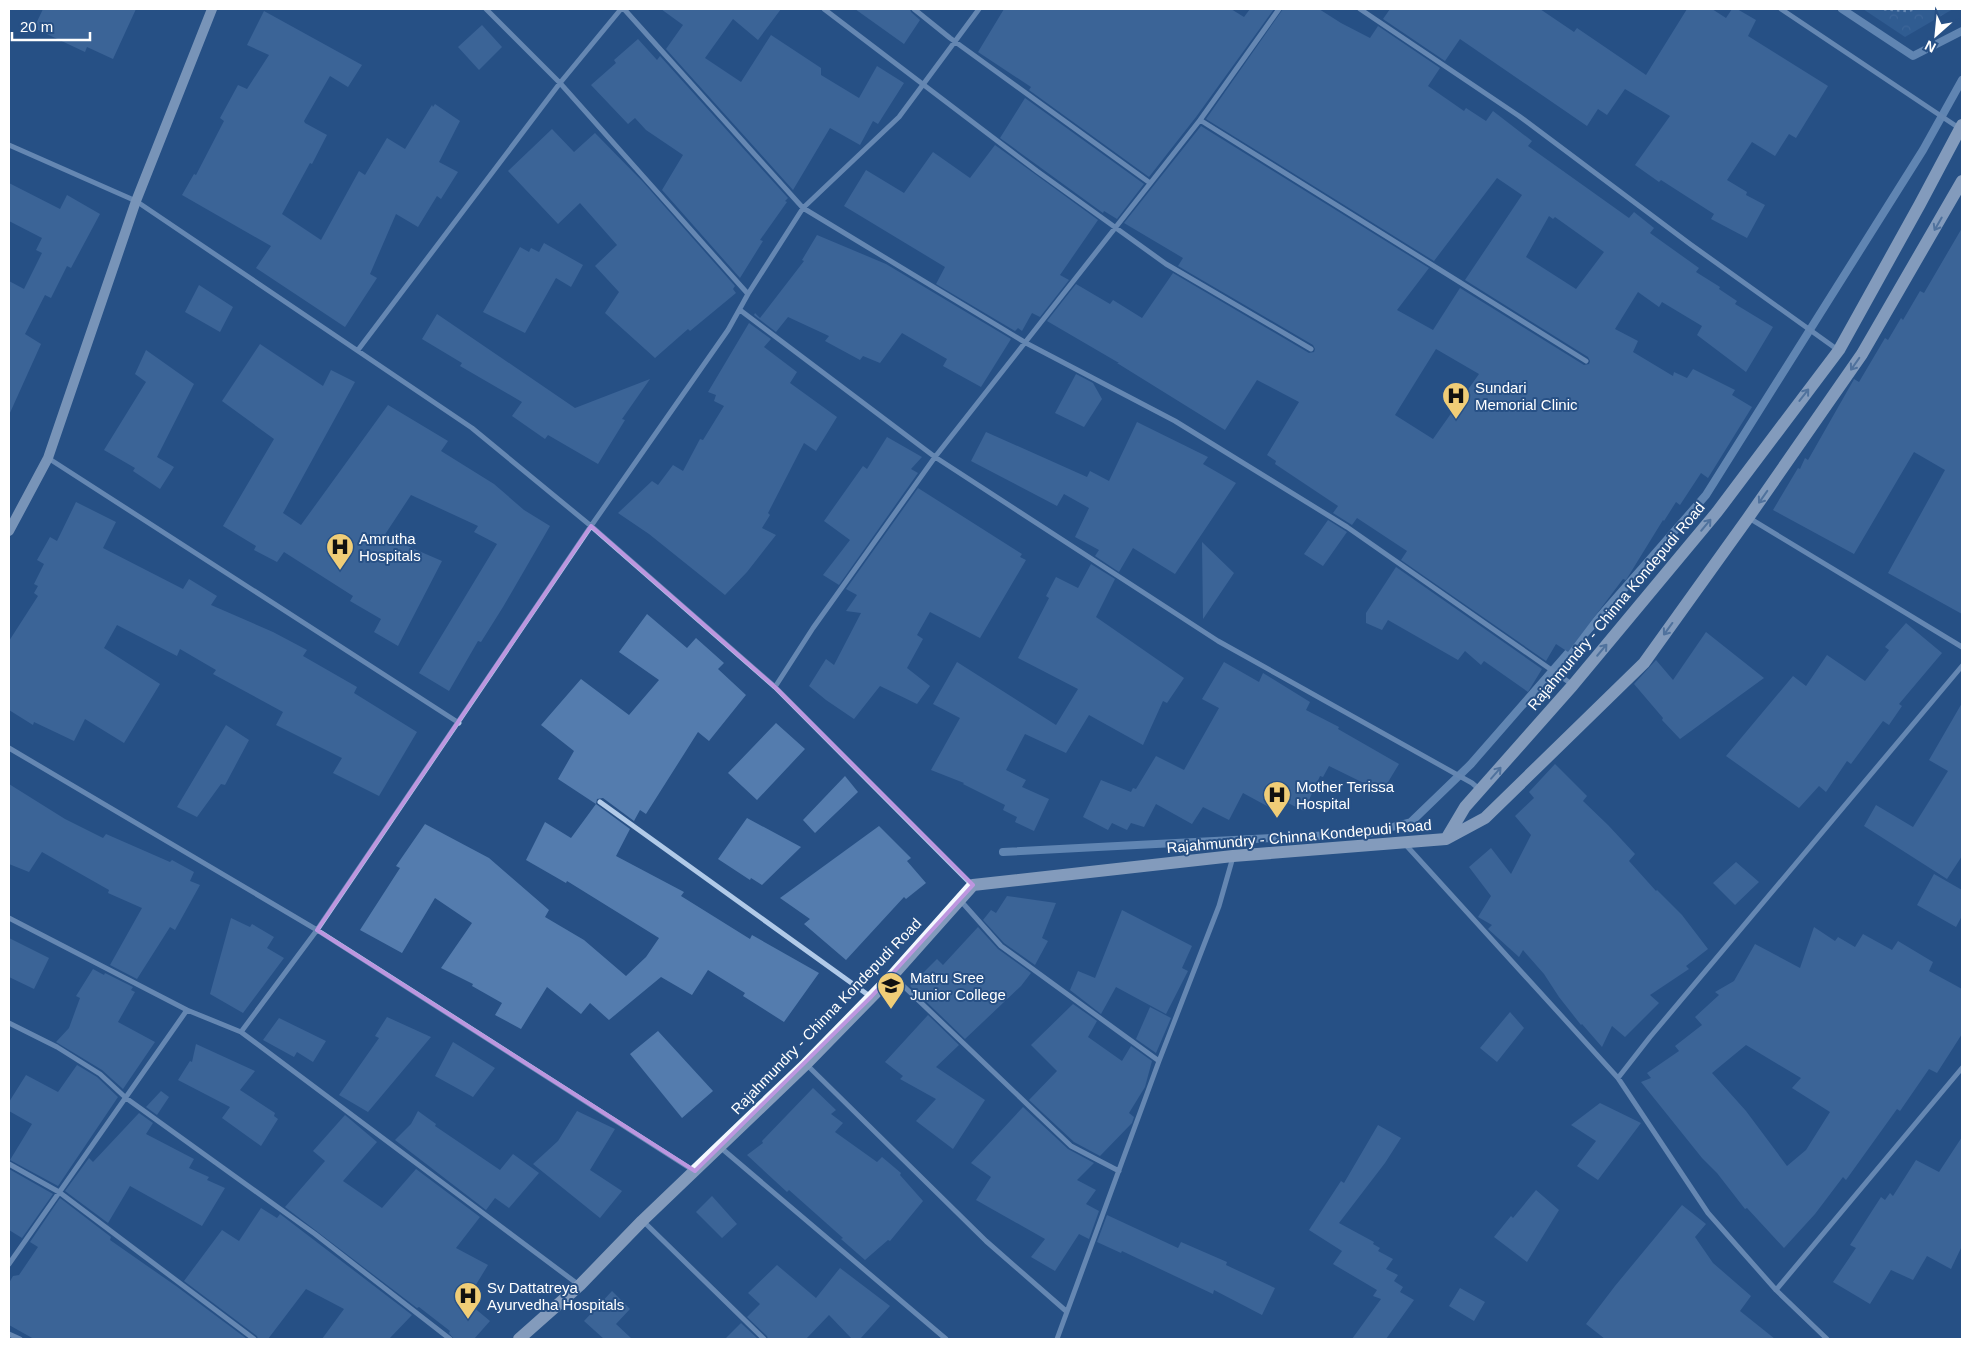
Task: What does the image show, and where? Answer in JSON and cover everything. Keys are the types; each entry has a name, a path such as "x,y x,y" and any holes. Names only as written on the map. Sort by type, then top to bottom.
{"main road":[{"name":"Rajahmundry - Chinna Kondepudi Road","path":"518,1339 580,1285 642,1221 806,1064 892,976 972,885 1233,856 1446,840 1466,807 1573,685 1717,512 1839,350 1961,127"},
{"path":"1446,840 1485,818 1644,663 1862,354 1962,181"}],"street":[{"path":"9,531 48,458 136,201 212,9"},
{"path":"486,9 560,83 748,294"},
{"path":"358,350 560,83 622,9 803,208 1026,343 1175,421 1347,527 1573,685"},
{"path":"824,9 1037,171 1166,264 1311,349"},
{"path":"914,9 1150,183"},
{"path":"241,1032 317,930 591,526 728,330 748,294 803,208 899,117 979,9"},
{"path":"775,688 813,628 935,457 1200,120 1279,9"},
{"path":"1360,9 1519,116 1690,244 1839,350"},
{"path":"1781,9 1961,127"},
{"path":"1200,120 1586,361"},
{"path":"9,145 136,201 472,428 591,526 775,688 972,885"},
{"path":"740,310 935,457 1218,641 1472,783 1480,791"},
{"path":"48,458 458,723"},
{"path":"1748,518 1962,647"},
{"path":"1618,1078 1656,1029 1962,666"},
{"path":"9,748 317,930 695,1171"},
{"path":"600,802 871,997"},
{"path":"1405,844 1618,1078 1708,1213 1776,1290 1827,1339"},
{"path":"1057,1339 1159,1061 1219,906 1233,856"},
{"path":"960,900 1001,946 1159,1061"},
{"path":"9,918 187,1010 241,1032 580,1285"},
{"path":"892,976 1070,1146 1119,1171"},
{"path":"9,1264 187,1010"},
{"path":"9,1022 57,1047 100,1074 126,1098 316,1234 450,1339"},
{"path":"806,1064 986,1241 1066,1311"},
{"path":"1776,1290 1962,1068"},
{"path":"720,1146 946,1339"},
{"path":"9,1164 59,1192 254,1339"},
{"path":"642,1221 764,1339"},
{"path":"9,1334 20,1339"}],"path":[{"path":"1884,9 1908,11 1914,9"}],"highlighted area":[{"path":"591,526 775,687 973,885 871,997 695,1171 317,930"}],"green space":[{"path":"1863,9 1953,9 1905,37"}],"building":[{"path":"43,9 136,9 113,59 87,47 85,52 34,28"},
{"path":"661,9 781,9 758,40 733,19 705,58 741,82 771,35 821,68 821,75 859,98 877,66 904,83 878,124 873,121 860,145 830,128 793,190 666,49 683,25"},
{"path":"855,9 910,9 920,20 904,44"},
{"path":"1004,9 1231,9 1244,17 1250,9 1274,9 1196,117 1149,177 1029,90 1031,87 978,52"},
{"path":"1283,9 1319,9 1370,38 1378,26 1440,68 1428,86 1464,111 1466,108 1486,121 1493,111 1532,141 1528,146 1629,218 1634,212 1654,228 1650,233 1699,268 1696,272 1720,287 1719,289 1737,301 1735,304 1773,327 1746,372 1697,335 1702,326 1662,302 1659,307 1638,292 1615,329 1638,341 1633,352 1673,376 1674,372 1687,378 1693,369 1735,390 1732,395 1752,407 1708,478 1701,473 1680,505 1676,502 1626,580 1623,579 1568,652 1556,644 1546,661 1401,560 1407,551 1357,518 1352,525 1333,513 1338,506 1275,464 1276,461 1267,455 1299,402 1257,380 1225,430 1117,363 1119,363 1047,321 1076,284 1110,304 1113,300 1142,318 1173,273 1309,353 1314,352 1313,345 1178,266 1183,258 1124,223 1201,126 1429,268 1397,310 1433,330 1460,288 1584,365 1589,364 1588,357 1465,280 1522,195 1497,178 1434,261 1206,119","holes":["1549,216 1553,219 1555,217 1604,252 1576,289 1526,257","1436,349 1479,374 1433,439 1395,415"]},
{"path":"1390,9 1540,9 1574,32 1577,28 1646,75 1687,9 1712,9 1726,18 1732,9 1737,9 1756,20 1748,36 1828,86 1796,138 1789,134 1775,156 1752,142 1727,180 1747,192 1746,195 1765,205 1747,238 1711,219 1714,214 1661,180 1659,182 1635,165 1670,116 1625,89 1607,115 1598,109 1587,126 1460,39 1445,61 1383,19"},
{"path":"264,11 362,65 348,87 330,76 304,121 327,135 282,214 321,240 359,171 365,175 387,138 405,149 432,105 433,107 435,104 460,121 439,162 458,172 441,199 437,196 418,227 396,214 370,274 377,278 345,327 256,268 271,246 182,195 194,174 196,175 224,121 220,118 238,85 247,89 269,55 247,45"},
{"path":"482,25 502,47 479,70 458,47"},
{"path":"638,39 657,60 660,56 788,198 760,240 763,241 740,278 662,190 683,155 646,130 635,118 628,124 591,85 616,63 614,60"},
{"path":"1025,98 1144,184 1117,219 1104,211 1103,213 1000,138"},
{"path":"552,129 574,152 595,133 643,182 735,286 733,289 736,293 690,331 688,329 655,358 605,313 619,292 595,266 617,245 580,203 558,224 508,171"},
{"path":"995,145 1098,220 1060,275 1069,280 1040,317 1032,313 1022,331 1018,328 1015,331 936,284 945,267 844,206 866,170 904,193 933,152 970,178"},
{"path":"9,183 60,209 67,195 100,214 71,268 67,266 51,298 45,295 25,334 41,344 9,415 9,281 24,289 42,253 36,250 42,238 9,221"},
{"path":"1962,228 1962,614 1888,573 1945,470 1914,452 1854,554 1773,510 1798,468 1800,469 1805,458 1808,460 1854,379 1859,382 1885,338 1888,340 1901,318 1903,320 1920,291 1924,293"},
{"path":"817,235 886,264 1011,339 981,387 943,366 947,359 902,333 880,363 863,356 860,360 825,341 829,336 788,317 776,332 754,315 755,313 760,318 804,261 802,260"},
{"path":"544,243 583,265 571,287 556,278 525,333 483,312 520,247 529,252 531,248 539,252"},
{"path":"199,285 233,307 220,332 185,312"},
{"path":"437,314 575,408 650,379 622,419 625,420 598,464 548,435 545,439 512,416 522,402 460,366 462,363 422,339"},
{"path":"749,323 771,339 764,347 797,372 790,383 837,417 816,451 804,443 762,528 776,535 747,572 725,595 649,534 618,513 652,481 658,485 673,465 683,471 700,439 703,440 724,406 714,401 716,395 708,392"},
{"path":"260,344 323,386 331,370 355,382 283,513 301,525 388,405 448,441 441,451 494,484 524,510 550,526 503,607 481,642 478,641 449,691 419,673 497,544 474,532 478,526 411,495 384,536 442,561 398,646 374,632 381,619 350,601 353,596 284,552 277,562 254,550 256,546 223,526 274,439 222,401"},
{"path":"146,350 194,384 157,457 174,467 160,489 133,471 135,468 104,450 146,382 135,374"},
{"path":"1076,374 1093,383 1102,399 1084,427 1055,413"},
{"path":"1137,422 1208,457 1203,464 1236,483 1175,574 1133,548 1119,572 1095,556 1099,550 1075,537 1089,508 1064,494 1057,506 971,461 986,432 1087,477 1090,471 1109,481"},
{"path":"887,437 922,457 911,469 918,473 839,585 823,575 850,540 824,521 863,466 867,469"},
{"path":"918,488 1022,554 1020,557 1026,560 980,638 930,612 917,635 923,639 907,668 930,686 917,704 880,686 854,719 809,686 826,659 834,665 861,613 846,611 857,595 846,589"},
{"path":"76,502 116,522 103,548 183,589 189,579 217,596 211,605 273,632 307,650 303,656 357,687 354,693 417,732 379,796 333,773 342,758 276,725 283,712 213,674 216,670 180,649 177,656 117,625 104,648 160,684 124,743 85,719 74,741 34,722 33,725 9,710 9,641 38,596 34,593 38,586 34,584 44,564 37,560 50,537 57,541"},
{"path":"1328,520 1347,532 1323,566 1304,554"},
{"path":"1202,542 1234,573 1203,619"},
{"path":"1091,564 1115,579 1096,617 1184,678 1167,703 1163,701 1143,745 1089,715 1066,753 1025,734 1006,770 1026,780 1022,787 1049,799 1034,831 1015,822 1017,817 1003,810 1005,805 964,783 931,770 960,718 933,704 957,662 1056,725 1078,689 1018,658 1049,598 1046,596 1056,577 1078,588"},
{"path":"1396,567 1542,669 1528,692 1484,661 1481,665 1465,651 1458,660 1388,620 1382,630 1366,623 1366,613"},
{"path":"647,614 687,648 696,638 724,663 718,669 746,695 709,741 698,732 646,814 640,810 634,821 603,798 597,799 596,804 558,779 574,751 541,725 581,679 629,715 659,680 619,652"},
{"path":"1906,623 1942,653 1899,704 1902,706 1889,725 1883,721 1851,764 1847,761 1826,792 1819,786 1799,808 1726,756 1793,676 1806,686 1827,655 1865,681 1889,650 1885,647"},
{"path":"1706,632 1764,678 1680,739 1662,720 1663,718 1634,684 1656,660 1673,680"},
{"path":"1224,662 1259,682 1263,673 1310,702 1306,710 1339,727 1338,729 1399,764 1382,792 1329,766 1323,777 1320,776 1304,811 1284,801 1280,813 1243,793 1229,820 1203,807 1192,824 1156,804 1144,827 1131,823 1127,830 1112,823 1108,830 1083,817 1101,780 1131,792 1133,788 1136,789 1156,756 1184,770 1219,708 1202,699"},
{"path":"1962,703 1962,856 1947,879 1864,826 1876,805 1913,827 1948,771 1929,760"},
{"path":"776,723 805,749 757,800 728,773"},
{"path":"226,725 249,740 225,785 221,784 197,817 177,807"},
{"path":"1555,764 1587,796 1583,801 1635,854 1629,861 1656,891 1682,915 1708,949 1686,966 1689,969 1650,995 1659,1003 1625,1037 1612,1026 1602,1047 1581,1025 1544,974 1523,950 1519,957 1488,929 1492,925 1478,917 1491,896 1469,867 1491,848 1511,874 1531,835 1515,816 1534,798 1529,792"},
{"path":"845,776 858,792 815,833 803,820"},
{"path":"9,784 65,819 103,838 106,834 170,862 172,860 194,872 190,881 200,885 175,930 170,927 137,979 110,965 142,908 108,893 109,890 42,852 29,872 9,864"},
{"path":"596,804 630,829 616,856 684,892 681,896 750,939 752,935 819,973 784,1022 743,996 745,993 708,970 692,995 661,977 609,1020 590,1003 581,1014 547,987 521,1029 495,1015 502,1003 472,986 473,984 441,968 472,923 435,898 402,953 360,930 400,868 396,866 425,824 489,858 549,910 545,917 584,940 626,976 646,957 659,938 567,881 566,883 526,860 545,822 571,838"},
{"path":"747,818 801,847 762,885 751,878 750,880 718,859"},
{"path":"879,826 911,858 907,861 926,883 906,899 904,897 846,960 804,924 810,919 780,898"},
{"path":"1736,862 1759,882 1735,905 1713,883"},
{"path":"1934,874 1962,890 1962,916 1956,927 1917,905"},
{"path":"1007,896 1056,903 1042,938 1048,941 1035,965 1004,943 983,920 991,910 996,913"},
{"path":"1122,910 1192,946 1182,968 1188,971 1166,1014 1116,987 1101,1014 1070,990 1078,971 1095,978"},
{"path":"231,918 250,927 252,924 274,937 267,948 284,958 243,1013 210,994"},
{"path":"978,927 998,949 1031,973 1021,986 965,1039 910,986 937,959 943,965"},
{"path":"1814,927 1835,941 1838,937 1855,947 1863,934 1892,950 1898,941 1933,962 1929,971 1962,989 1962,1034 1937,1073 1929,1069 1900,1111 1897,1109 1846,1180 1843,1177 1815,1214 1784,1248 1747,1208 1745,1209 1641,1082 1651,1078 1647,1073 1679,1051 1675,1046 1702,1025 1695,1017 1719,995 1715,992 1734,981 1755,944 1800,968","holes":["1746,1045 1801,1078 1792,1088 1830,1112 1806,1150 1787,1166 1746,1111 1712,1073"]},
{"path":"9,938 49,958 34,989 9,977"},
{"path":"93,969 133,987 131,990 135,992 118,1022 155,1042 123,1089 102,1070 56,1042 69,1028 80,998 76,996"},
{"path":"1073,1004 1097,1021 1088,1037 1122,1061 1131,1046 1152,1061 1145,1087 1129,1113 1134,1117 1132,1123 1100,1156 1074,1142 1029,1100 1057,1071 1031,1045"},
{"path":"1150,1007 1171,1018 1156,1053 1136,1039"},
{"path":"1510,1012 1524,1028 1497,1062 1480,1048"},
{"path":"928,1015 959,1045 936,1067 985,1100 953,1149 916,1121 936,1099 900,1079 903,1076 885,1062"},
{"path":"387,1017 431,1037 368,1112 339,1095 379,1038 375,1036"},
{"path":"279,1018 326,1041 313,1062 297,1052 294,1057 263,1040"},
{"path":"658,1031 713,1091 682,1118 630,1054"},
{"path":"453,1042 495,1068 473,1097 435,1076"},
{"path":"196,1044 255,1071 240,1090 275,1113 274,1116 278,1119 261,1146 222,1118 230,1107 178,1080 190,1061 192,1062"},
{"path":"77,1065 97,1077 118,1097 58,1186 10,1160 32,1124 9,1111 9,1102 26,1075 58,1092"},
{"path":"813,1088 836,1110 831,1114 843,1123 835,1132 877,1162 882,1157 901,1173 900,1175 923,1201 890,1241 888,1240 865,1260 841,1239 843,1238 789,1190 787,1192 747,1155 763,1143 762,1141"},
{"path":"161,1091 169,1097 157,1115 146,1107"},
{"path":"1600,1103 1641,1123 1598,1180 1577,1166 1596,1141 1571,1125"},
{"path":"1023,1107 1068,1149 1094,1163 1077,1180 1096,1190 1086,1204 1099,1211 1089,1239 1079,1234 1055,1271 1031,1257 1045,1239 976,1200 991,1177 971,1163"},
{"path":"418,1111 436,1124 435,1126 500,1170 513,1154 539,1173 509,1208 495,1198 486,1210 395,1140 411,1124"},
{"path":"577,1111 615,1129 590,1170 622,1191 600,1218 533,1164 558,1141"},
{"path":"139,1113 153,1123 146,1134 194,1159 189,1168 209,1177 207,1180 225,1188 202,1226 130,1186 108,1223 65,1191 89,1158 93,1162"},
{"path":"345,1115 377,1142 343,1181 382,1208 416,1169 480,1217 456,1248 488,1265 466,1301 490,1321 474,1339 454,1339 449,1333 450,1331 285,1207 325,1161 313,1151"},
{"path":"1378,1125 1401,1138 1385,1163 1339,1223 1374,1242 1373,1244 1380,1248 1378,1251 1393,1259 1386,1269 1398,1275 1394,1281 1403,1287 1400,1292 1414,1300 1386,1339 1352,1339 1381,1299 1373,1296 1377,1290 1333,1264 1342,1251 1309,1230 1341,1181 1344,1183"},
{"path":"1962,1137 1962,1246 1951,1269 1927,1256 1913,1280 1891,1270 1870,1304 1833,1282 1856,1248 1850,1245 1881,1197 1885,1200 1890,1193 1893,1196 1916,1160 1939,1172"},
{"path":"9,1169 53,1194 22,1238 9,1230"},
{"path":"1536,1190 1559,1210 1527,1262 1494,1237 1511,1216 1513,1218"},
{"path":"712,1196 737,1224 722,1238 696,1212"},
{"path":"60,1198 111,1237 110,1240 247,1339 34,1339 9,1325 9,1283 13,1276 19,1275 38,1247 30,1242"},
{"path":"1682,1205 1706,1224 1695,1237 1713,1263 1751,1296 1740,1311 1775,1339 1605,1339 1586,1324"},
{"path":"261,1208 277,1218 280,1214 412,1315 389,1339 322,1339 344,1309 306,1289 268,1339 258,1339 257,1336 184,1281 222,1230 239,1241"},
{"path":"1107,1215 1178,1248 1181,1242 1227,1262 1226,1265 1275,1288 1262,1315 1214,1290 1213,1294 1122,1251 1121,1253 1097,1242"},
{"path":"777,1265 816,1298 840,1268 890,1306 860,1339 852,1339 829,1315 806,1339 768,1339 747,1317 760,1304 748,1293"},
{"path":"1460,1288 1485,1302 1474,1321 1449,1306"},
{"path":"612,1291 630,1309 616,1324 632,1339 604,1339 584,1321"},
{"path":"741,1323 758,1339 725,1339"}],"waterway":[{"path":"1842,9 1913,56 1962,31"},
{"path":"1003,852 1370,833 1411,822 1471,764 1706,495 1923,150 1962,80"}],"place":[{"name":"Sundari Memorial Clinic","path":"1456,420"},
{"name":"Amrutha Hospitals","path":"340,571"},
{"name":"Mother Terissa Hospital","path":"1277,819"},
{"name":"Matru Sree Junior College","path":"891,1010"},
{"name":"Sv Dattatreya Ayurvedha Hospitals","path":"468,1320"}]}
